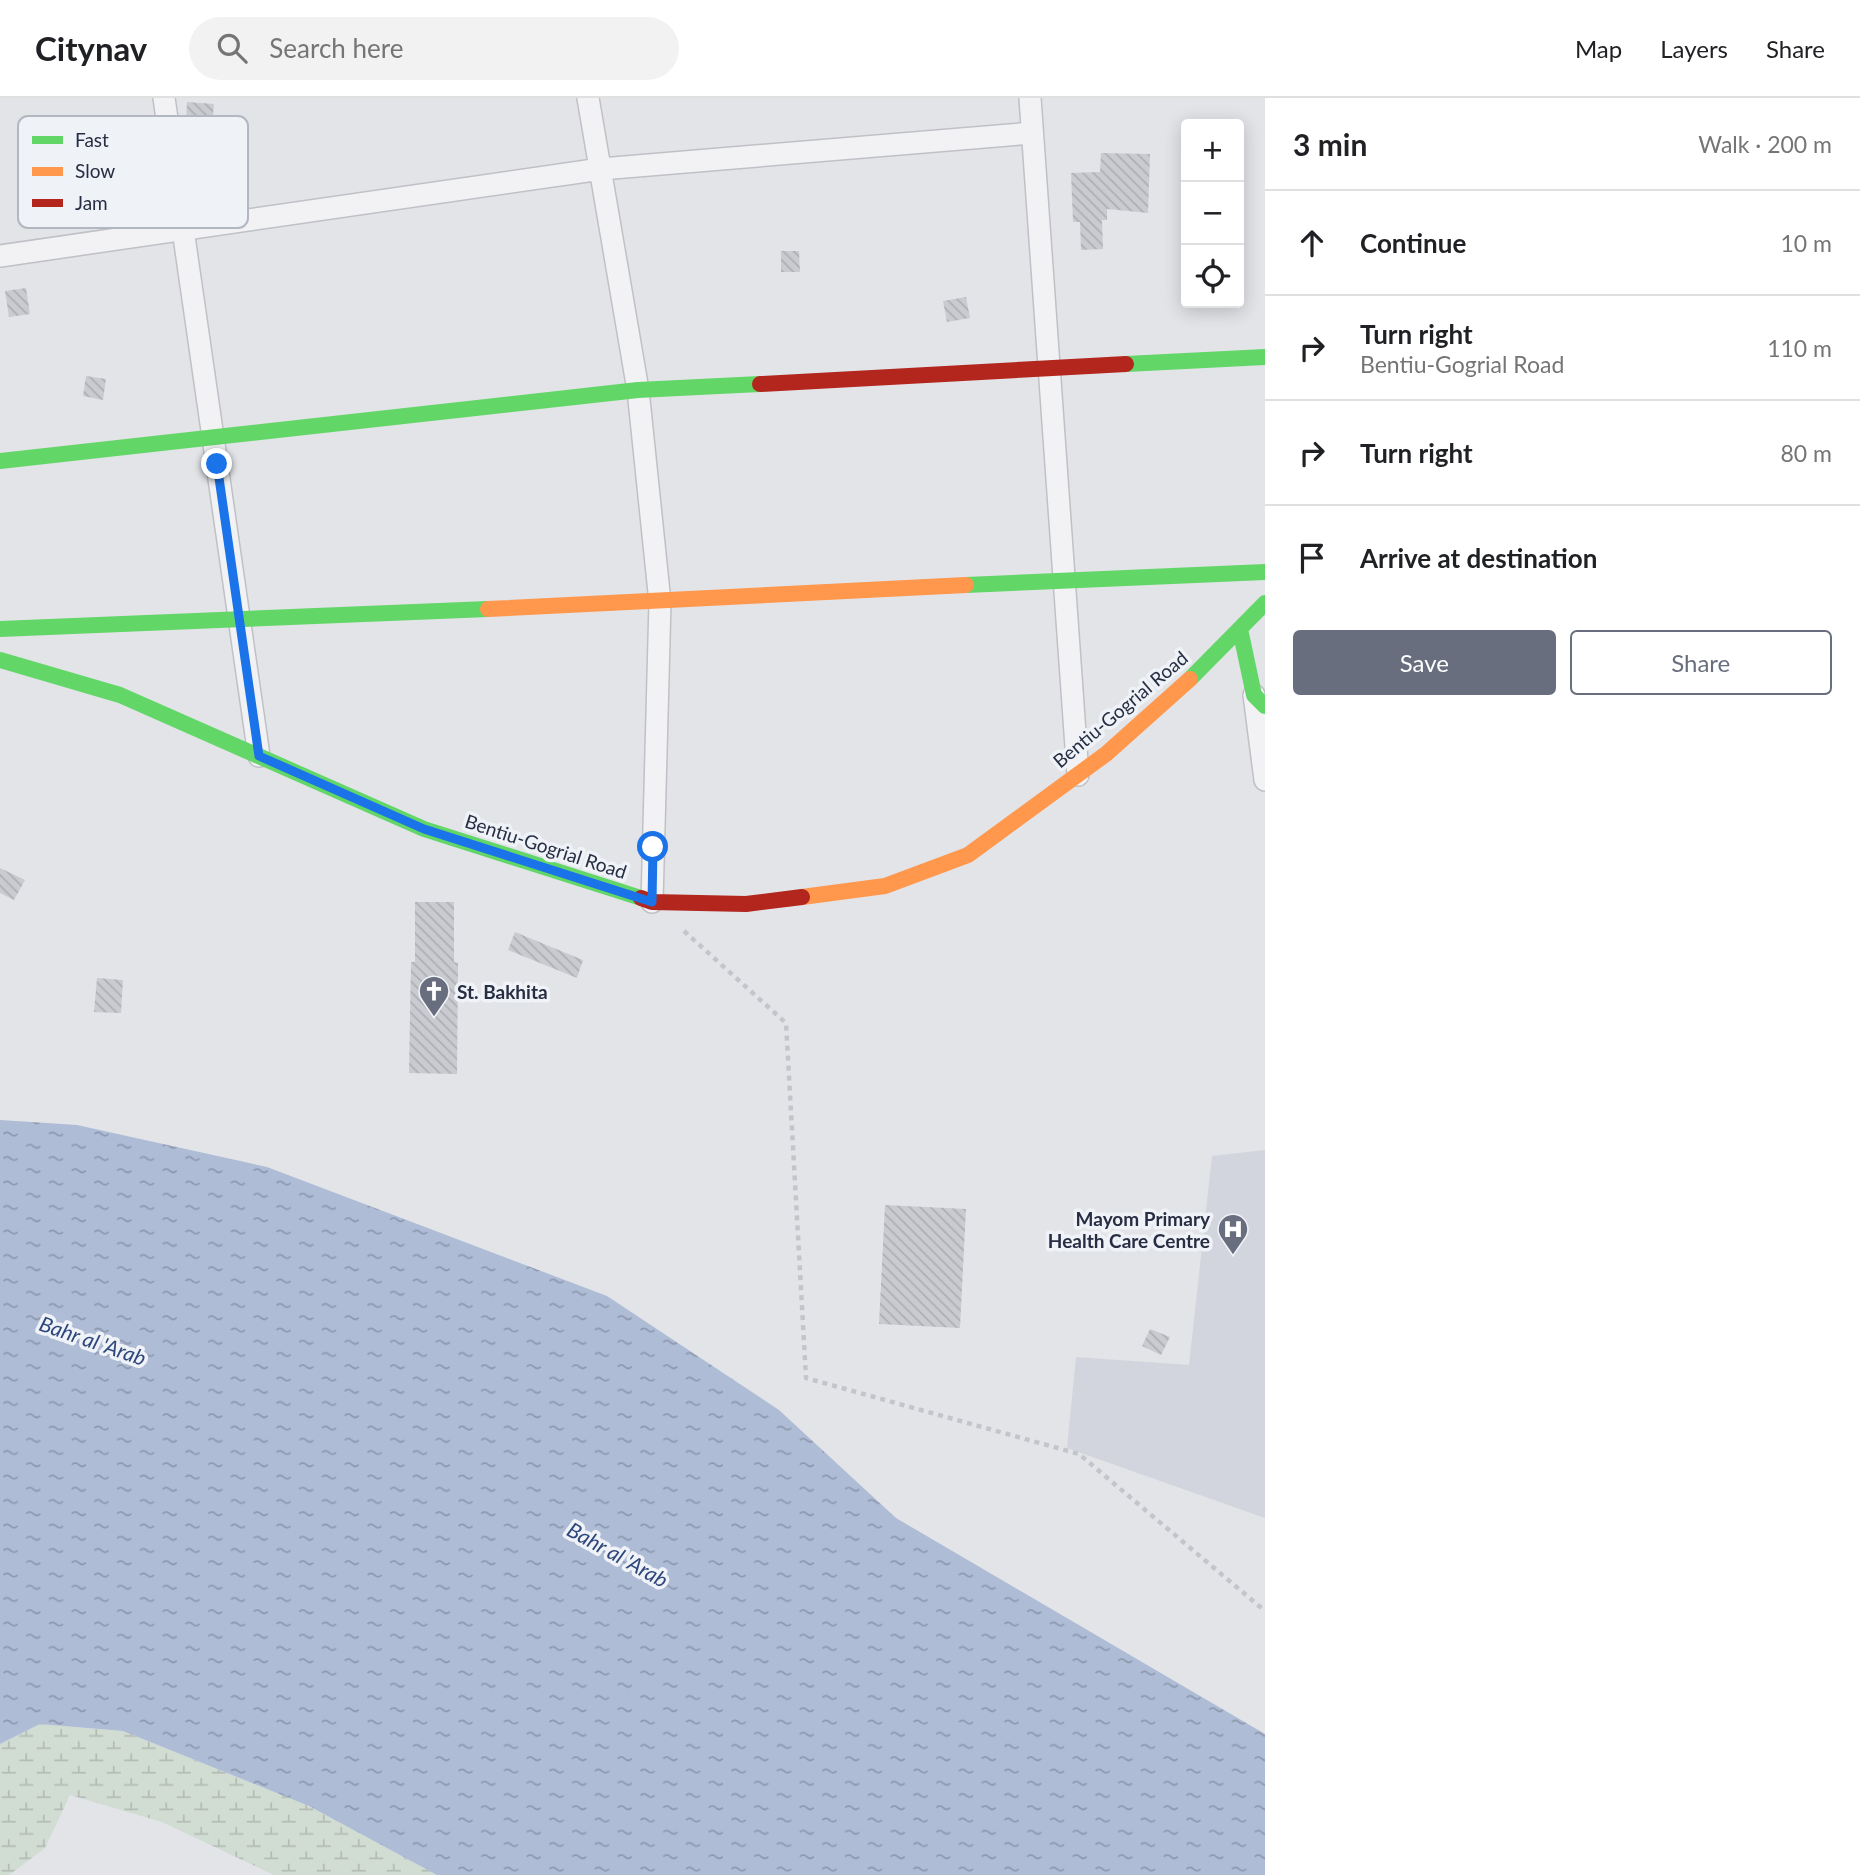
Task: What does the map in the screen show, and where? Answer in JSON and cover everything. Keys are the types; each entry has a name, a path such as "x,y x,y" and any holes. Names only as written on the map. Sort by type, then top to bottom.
{"street":[{"path":"164,98 167,116"},
{"path":"588,98 638,390 660,602 652,902"},
{"path":"1030,98 1077,775"},
{"path":"248,220 601,169 1032,133"},
{"path":"0,256 190,228"},
{"path":"183,229 259,756"},
{"path":"0,461 638,390 1265,357"},
{"path":"0,629 660,602 1265,572"},
{"name":"Bentiu-Gogrial Road","path":"0,660 120,695 424,829 652,902 746,904 885,886 968,855 1106,754 1179,690 1265,603"},
{"path":"1265,625 1240,629 1260,700 1265,780"}],"path":[{"path":"683,930 786,1023 806,1378 1079,1454 1265,1611"}],"shaded area":[{"name":"Mayom Primary Health Care Centre","path":"1265,1150 1265,1518 1067,1448 1076,1357 1189,1365 1212,1156"}],"green space":[{"path":"40,1724 123,1731 309,1806 437,1875 274,1875 162,1822 70,1795 45,1848 9,1875 0,1875 0,1744"}],"water":[{"name":"Bahr al 'Arab","path":"0,1120 77,1125 267,1167 607,1296 779,1410 896,1518 1265,1734 1265,1875 437,1875 309,1806 123,1731 40,1724 0,1744"}],"building":[{"path":"187,102 214,104 213,116 186,116"},
{"path":"1101,153 1150,154 1148,213 1107,209 1107,220 1102,220 1103,249 1081,250 1080,222 1073,222 1071,173 1100,172"},
{"path":"781,251 799,251 800,272 781,272"},
{"path":"26,288 30,314 9,317 5,291"},
{"path":"966,297 970,318 947,322 943,301"},
{"path":"86,376 106,379 103,400 83,396"},
{"path":"0,868 25,880 14,900 0,893"},
{"name":"St. Bakhita","path":"415,902 454,902 454,962 458,963 457,1074 409,1073 411,962 415,962"},
{"path":"515,932 583,960 577,978 508,950"},
{"path":"97,978 123,980 121,1013 94,1012"},
{"path":"885,1205 966,1209 960,1328 879,1324"},
{"path":"1150,1329 1170,1337 1161,1355 1142,1346"}],"traffic: fast":[{"path":"1126,364 1265,357"},
{"path":"0,461 638,390 760,384"},
{"path":"966,585 1265,572"},
{"path":"1190,679 1265,603"},
{"path":"0,629 488,609"},
{"path":"1240,629 1254,695 1265,706"},
{"path":"0,660 120,695 424,829 641,898"}],"traffic: slow":[{"path":"488,609 966,585"},
{"path":"802,897 885,886 968,855 1106,754 1190,679"}],"traffic: jam":[{"path":"760,384 1126,364"},
{"path":"641,898 652,902 746,904 802,897"}],"place":[{"name":"St. Bakhita","path":"434,1018"},
{"name":"Mayom Primary Health Care Centre","path":"1233,1256"}],"route":[{"path":"217,464 259,756 424,829 652,902 653,847"}]}
